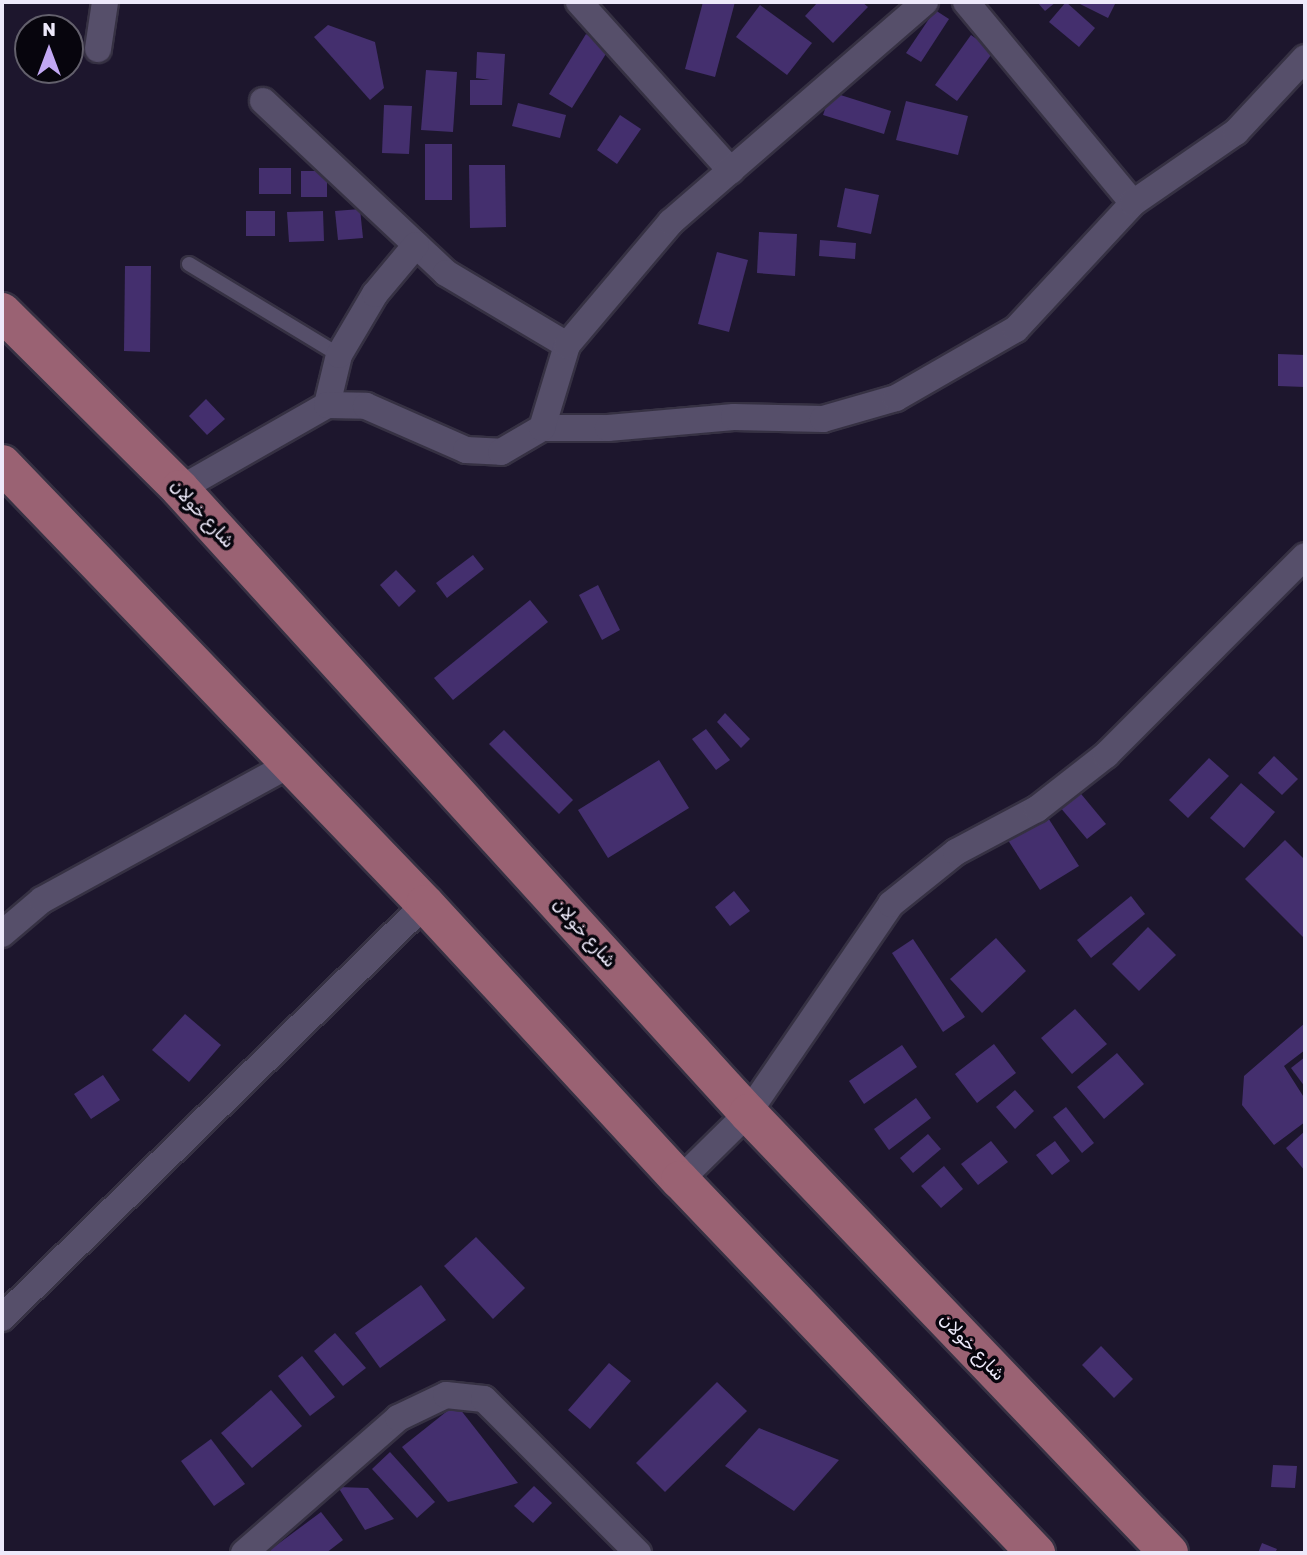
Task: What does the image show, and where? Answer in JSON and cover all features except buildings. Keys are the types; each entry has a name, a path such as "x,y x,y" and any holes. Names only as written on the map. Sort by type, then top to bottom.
{"main road":[{"name":"شارع خولان","path":"2,312 180,489 748,1113 1169,1553"},
{"path":"2,464 425,904 680,1180 1036,1553"}],"street":[{"path":"98,49 105,2"},
{"path":"579,2 731,171"},
{"path":"542,428 567,345 671,222 925,2"},
{"path":"966,2 1133,203"},
{"path":"180,489 327,405 366,406 466,450 501,452 542,428 607,428 734,417 822,419 897,398 1016,329 1133,203 1236,132 1305,58"},
{"path":"263,101 446,273 567,345"},
{"path":"327,405 339,355 375,295 416,245"},
{"path":"680,1180 748,1113 891,904 956,852 1037,809 1106,755 1305,556"},
{"path":"2,934 43,900 290,764"},
{"path":"2,1318 425,904"},
{"path":"244,1553 398,1418 446,1395 484,1399 638,1553"}],"lane":[{"path":"188,264 339,355"}]}
